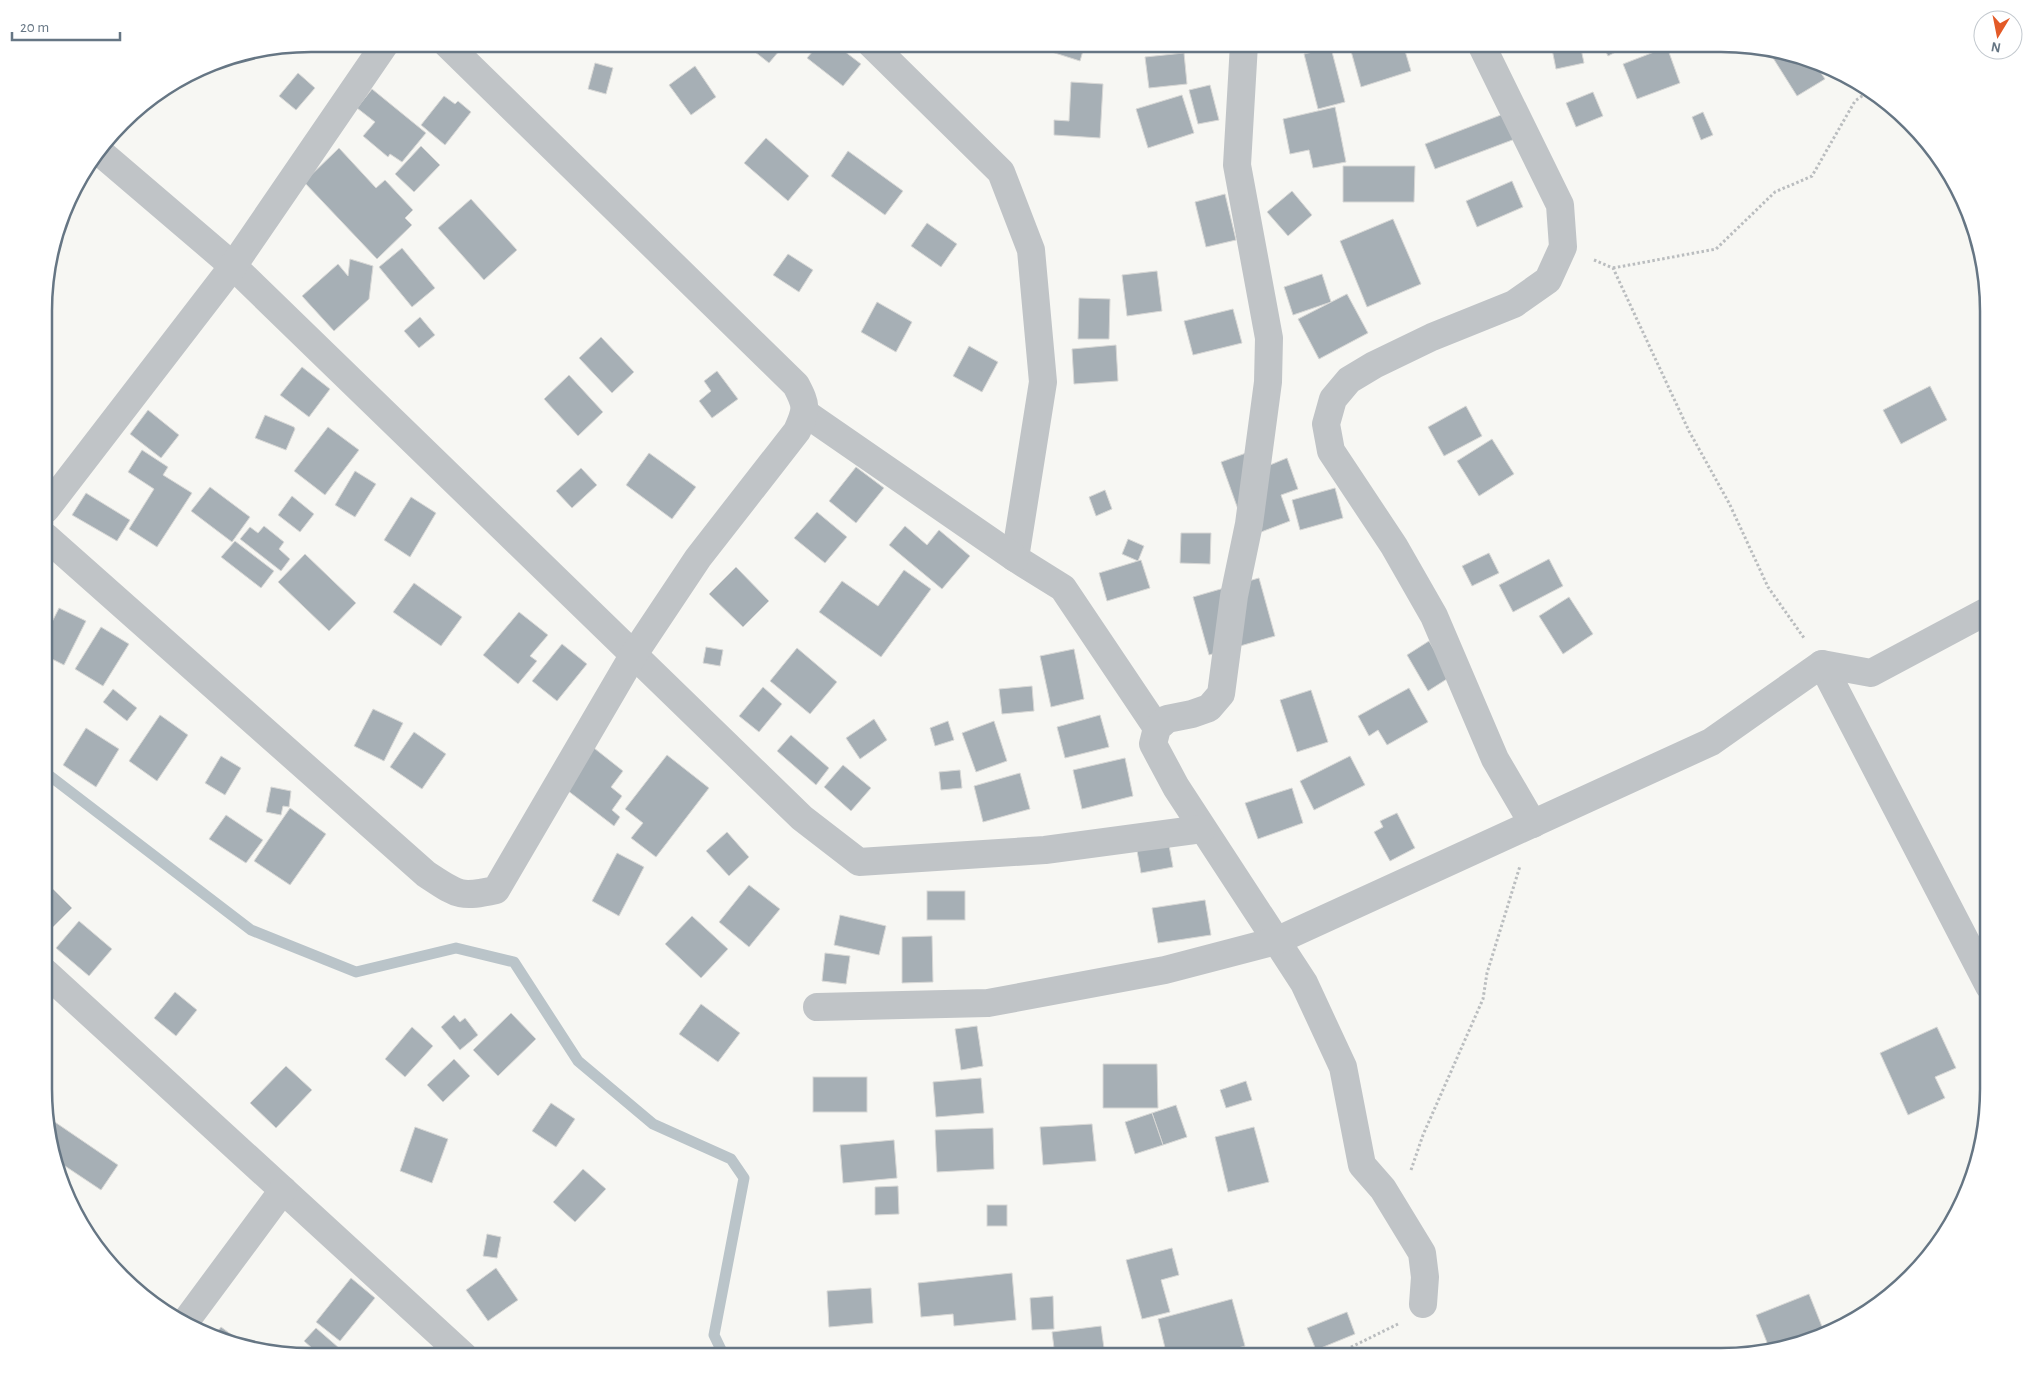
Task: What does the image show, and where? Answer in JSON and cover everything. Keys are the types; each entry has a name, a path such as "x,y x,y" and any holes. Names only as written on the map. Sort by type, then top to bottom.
{"street":[{"path":"52,502 233,266 380,52"},
{"path":"52,542 426,874 456,894 474,895 496,890 634,654 698,558 797,431 805,413 803,398 796,385 455,52"},
{"path":"879,52 1001,172 1031,250 1043,382 1015,558"},
{"path":"1244,52 1237,165 1269,338 1268,382 1250,524 1234,596 1221,694 1209,708 1167,719 1157,728 1153,744 1176,787 1202,829 1304,982 1343,1067 1362,1165 1383,1189 1422,1253 1425,1278 1423,1304"},
{"path":"1485,52 1560,205 1564,247 1548,280 1514,304 1432,338 1349,380 1333,400 1326,424 1331,451 1394,546 1434,616 1495,759 1533,824"},
{"path":"104,156 233,266 802,818 859,862 1045,850 1202,829"},
{"path":"805,413 1015,558 1064,588 1157,728"},
{"path":"817,1006 988,1003 1165,970 1276,941 1712,742 1822,664 1872,673 1980,615"},
{"path":"1822,664 1980,969"},
{"path":"52,978 455,1348"},
{"path":"189,1317 283,1190"}],"path":[{"path":"1564,247 1613,268 1716,249 1775,192 1812,176 1855,101 1863,95"},
{"path":"1613,268 1689,431 1728,503 1768,587 1822,664"},
{"path":"1401,1219 1411,1169 1423,1135 1483,999 1488,973 1533,824"},
{"path":"1349,1348 1404,1321 1423,1304"}],"building":[{"path":"755,52 778,52 769,63"},
{"path":"812,52 845,52 861,64 843,86 807,58"},
{"path":"1052,52 1083,52 1080,61"},
{"path":"1332,52 1345,102 1318,109 1304,54"},
{"path":"1351,52 1405,52 1411,71 1361,87"},
{"path":"1553,52 1582,52 1584,63 1556,69"},
{"path":"1606,52 1616,52 1608,56"},
{"path":"1654,52 1669,52 1680,83 1637,99 1623,64"},
{"path":"1184,53 1187,84 1149,88 1145,57"},
{"path":"1772,57 1820,72 1825,79 1797,96"},
{"path":"595,63 613,68 606,94 588,89"},
{"path":"695,66 716,97 691,115 669,85"},
{"path":"298,73 315,88 296,110 279,96"},
{"path":"1071,82 1103,84 1100,138 1054,135 1054,120 1069,121"},
{"path":"1210,85 1219,120 1198,124 1189,90"},
{"path":"372,89 426,133 402,162 390,154 388,157 363,136 375,122 357,108"},
{"path":"1593,92 1603,116 1576,127 1566,103"},
{"path":"1182,95 1194,133 1148,148 1136,109"},
{"path":"444,96 455,104 458,101 471,112 445,145 421,125"},
{"path":"1335,107 1346,162 1313,168 1309,150 1290,154 1283,119"},
{"path":"1703,112 1713,135 1701,140 1692,117"},
{"path":"1506,113 1515,139 1435,169 1425,144"},
{"path":"766,138 809,176 788,201 744,163"},
{"path":"421,146 440,165 414,192 395,174"},
{"path":"339,148 376,188 385,180 413,210 405,218 412,225 377,259 304,182"},
{"path":"848,151 903,191 885,215 831,176"},
{"path":"1343,166 1415,166 1414,202 1343,202"},
{"path":"1512,181 1523,207 1477,227 1466,201"},
{"path":"1292,191 1312,215 1288,236 1267,212"},
{"path":"1225,194 1236,240 1206,247 1195,202"},
{"path":"471,199 517,250 484,280 438,228"},
{"path":"1393,219 1421,284 1367,307 1340,241"},
{"path":"927,223 957,244 941,267 911,246"},
{"path":"402,248 435,288 412,307 379,267"},
{"path":"788,254 813,270 799,292 773,275"},
{"path":"350,259 373,266 369,299 334,331 302,296 338,264 348,276"},
{"path":"1157,271 1162,311 1127,316 1122,275"},
{"path":"1322,274 1331,302 1293,315 1284,287"},
{"path":"1347,294 1368,333 1319,359 1298,319"},
{"path":"1079,298 1110,299 1109,339 1078,339"},
{"path":"877,302 912,322 896,352 861,332"},
{"path":"1233,309 1242,343 1193,355 1184,321"},
{"path":"420,317 435,335 419,348 404,331"},
{"path":"601,337 634,372 612,393 579,358"},
{"path":"1116,345 1118,381 1074,384 1072,349"},
{"path":"969,346 998,362 982,392 953,376"},
{"path":"302,367 330,389 309,417 280,395"},
{"path":"717,371 738,399 712,418 699,401 711,391 704,381"},
{"path":"569,375 603,412 578,436 544,399"},
{"path":"1930,386 1947,420 1901,444 1883,410"},
{"path":"1466,406 1482,436 1444,456 1428,427"},
{"path":"148,410 179,435 161,458 130,434"},
{"path":"265,415 294,427 295,429 286,450 255,438"},
{"path":"328,427 359,450 325,495 294,471"},
{"path":"1492,439 1514,474 1479,496 1457,461"},
{"path":"1263,447 1270,465 1287,458 1298,489 1281,495 1290,521 1248,537 1221,462"},
{"path":"142,450 168,467 163,475 192,493 157,547 129,529 154,489 128,472"},
{"path":"649,453 696,487 672,519 626,485"},
{"path":"856,467 884,488 856,523 829,501"},
{"path":"581,468 597,485 572,508 556,491"},
{"path":"355,471 376,484 355,517 335,505"},
{"path":"210,487 250,517 232,542 191,511"},
{"path":"1335,488 1343,518 1300,530 1292,500"},
{"path":"1105,490 1112,509 1096,516 1089,497"},
{"path":"86,493 130,520 117,541 72,515"},
{"path":"292,496 314,514 300,532 278,515"},
{"path":"411,497 436,513 410,557 384,540"},
{"path":"817,512 847,537 825,563 794,538"},
{"path":"264,526 284,542 279,549 290,559 281,571 240,539 250,527 258,533"},
{"path":"905,526 927,545 939,530 970,556 942,589 889,545"},
{"path":"1181,533 1211,533 1210,564 1180,563"},
{"path":"1128,539 1144,546 1138,561 1122,554"},
{"path":"235,541 274,571 261,588 221,557"},
{"path":"1489,553 1499,573 1472,586 1462,566"},
{"path":"305,554 356,603 329,631 278,582"},
{"path":"1549,559 1563,586 1513,612 1499,585"},
{"path":"1141,560 1150,588 1107,601 1099,573"},
{"path":"736,567 769,601 743,627 709,594"},
{"path":"904,570 931,589 881,657 819,612 842,581 878,606"},
{"path":"1259,578 1275,636 1209,655 1193,597"},
{"path":"414,583 462,617 441,646 393,612"},
{"path":"1569,597 1593,634 1563,654 1539,616"},
{"path":"59,608 86,621 64,665 52,659 52,622"},
{"path":"519,612 548,635 530,656 537,661 518,684 483,655"},
{"path":"101,627 129,644 103,686 75,669"},
{"path":"1429,641 1450,677 1428,691 1407,655"},
{"path":"562,644 587,664 557,701 532,681"},
{"path":"706,647 723,650 720,666 703,663"},
{"path":"797,648 837,682 810,714 770,681"},
{"path":"1074,649 1084,699 1051,707 1040,656"},
{"path":"1032,686 1034,711 1002,714 999,689"},
{"path":"763,687 782,704 759,732 739,716"},
{"path":"1409,688 1428,722 1387,745 1378,730 1369,736 1358,716"},
{"path":"113,689 137,708 127,721 103,702"},
{"path":"1311,690 1328,742 1297,752 1280,700"},
{"path":"373,709 403,723 384,761 354,746"},
{"path":"160,715 188,735 157,781 129,761"},
{"path":"1100,715 1109,747 1065,758 1057,727"},
{"path":"874,719 887,740 860,759 846,738"},
{"path":"948,721 954,740 935,746 930,728"},
{"path":"994,721 1007,761 976,772 962,733"},
{"path":"86,728 119,749 96,787 63,765"},
{"path":"414,732 446,754 422,789 390,767"},
{"path":"791,735 829,768 816,785 777,751"},
{"path":"594,748 623,771 611,787 622,796 612,810 620,817 614,826 563,787"},
{"path":"667,755 709,788 656,857 631,838 643,823 625,809"},
{"path":"221,756 241,768 225,795 205,783"},
{"path":"1350,756 1365,785 1314,810 1300,781"},
{"path":"1125,758 1133,796 1082,809 1073,770"},
{"path":"843,765 871,788 851,811 824,787"},
{"path":"960,770 962,788 941,790 939,772"},
{"path":"1020,773 1030,809 983,822 974,786"},
{"path":"271,787 291,791 289,807 283,806 281,815 266,812"},
{"path":"1292,788 1303,823 1258,839 1245,803"},
{"path":"290,808 326,834 290,885 254,861"},
{"path":"1397,813 1415,848 1390,861 1374,832 1383,827 1380,821"},
{"path":"226,815 263,840 246,863 209,839"},
{"path":"727,832 749,857 729,876 706,851"},
{"path":"1168,840 1173,867 1141,873 1136,845"},
{"path":"617,853 644,867 619,916 592,901"},
{"path":"749,885 780,909 749,947 719,922"},
{"path":"52,888 72,908 52,928"},
{"path":"927,891 965,891 965,920 927,920"},
{"path":"1205,900 1211,935 1158,943 1152,908"},
{"path":"840,915 886,926 879,955 834,945"},
{"path":"692,916 728,949 701,978 665,944"},
{"path":"79,921 112,949 89,976 56,948"},
{"path":"932,936 933,982 902,983 902,937"},
{"path":"825,953 850,956 846,984 822,981"},
{"path":"175,992 197,1010 176,1036 154,1018"},
{"path":"701,1004 740,1033 718,1062 679,1034"},
{"path":"511,1013 536,1039 498,1076 473,1050"},
{"path":"454,1015 460,1022 465,1018 478,1035 460,1050 441,1027"},
{"path":"977,1026 983,1066 961,1070 955,1029"},
{"path":"412,1027 433,1046 405,1077 385,1059"},
{"path":"1937,1027 1956,1068 1935,1077 1945,1098 1908,1115 1880,1053"},
{"path":"454,1059 470,1076 443,1102 427,1085"},
{"path":"1103,1064 1157,1064 1158,1108 1103,1108"},
{"path":"286,1066 312,1090 276,1128 250,1103"},
{"path":"813,1077 867,1077 867,1112 813,1112"},
{"path":"981,1078 984,1113 936,1117 933,1082"},
{"path":"1246,1081 1252,1100 1226,1108 1220,1090"},
{"path":"551,1103 575,1119 556,1147 532,1131"},
{"path":"1176,1105 1187,1137 1163,1145 1152,1113"},
{"path":"1152,1113 1163,1145 1135,1154 1125,1122"},
{"path":"55,1122 118,1165 101,1190 64,1165"},
{"path":"1092,1124 1096,1161 1043,1165 1040,1127"},
{"path":"415,1127 448,1139 432,1183 400,1171"},
{"path":"1254,1127 1269,1182 1228,1192 1215,1137"},
{"path":"993,1128 994,1169 937,1172 935,1130"},
{"path":"894,1140 897,1178 843,1183 840,1145"},
{"path":"583,1169 606,1189 575,1222 553,1202"},
{"path":"898,1186 899,1214 875,1215 875,1187"},
{"path":"987,1205 1007,1205 1007,1226 987,1226"},
{"path":"487,1234 501,1237 497,1258 483,1256"},
{"path":"1172,1248 1179,1275 1161,1280 1170,1312 1142,1319 1126,1260"},
{"path":"496,1268 518,1300 488,1321 466,1290"},
{"path":"1012,1273 1016,1320 954,1326 953,1314 921,1317 918,1283"},
{"path":"351,1278 375,1298 340,1341 316,1322"},
{"path":"871,1288 873,1323 829,1327 827,1291"},
{"path":"1809,1294 1822,1327 1789,1339 1767,1344 1756,1315"},
{"path":"1053,1296 1054,1329 1032,1330 1030,1298"},
{"path":"1232,1299 1245,1346 1238,1348 1165,1348 1158,1319"},
{"path":"1347,1312 1355,1334 1321,1348 1315,1348 1307,1328"},
{"path":"1101,1326 1104,1348 1054,1348 1052,1332"},
{"path":"221,1327 233,1335 228,1334 218,1330"},
{"path":"316,1328 339,1348 312,1348 304,1341"}],"waterway":[{"path":"52,778 251,930 356,972 456,948 514,962 578,1061 653,1124 731,1159 744,1178 714,1335 720,1348"}]}
